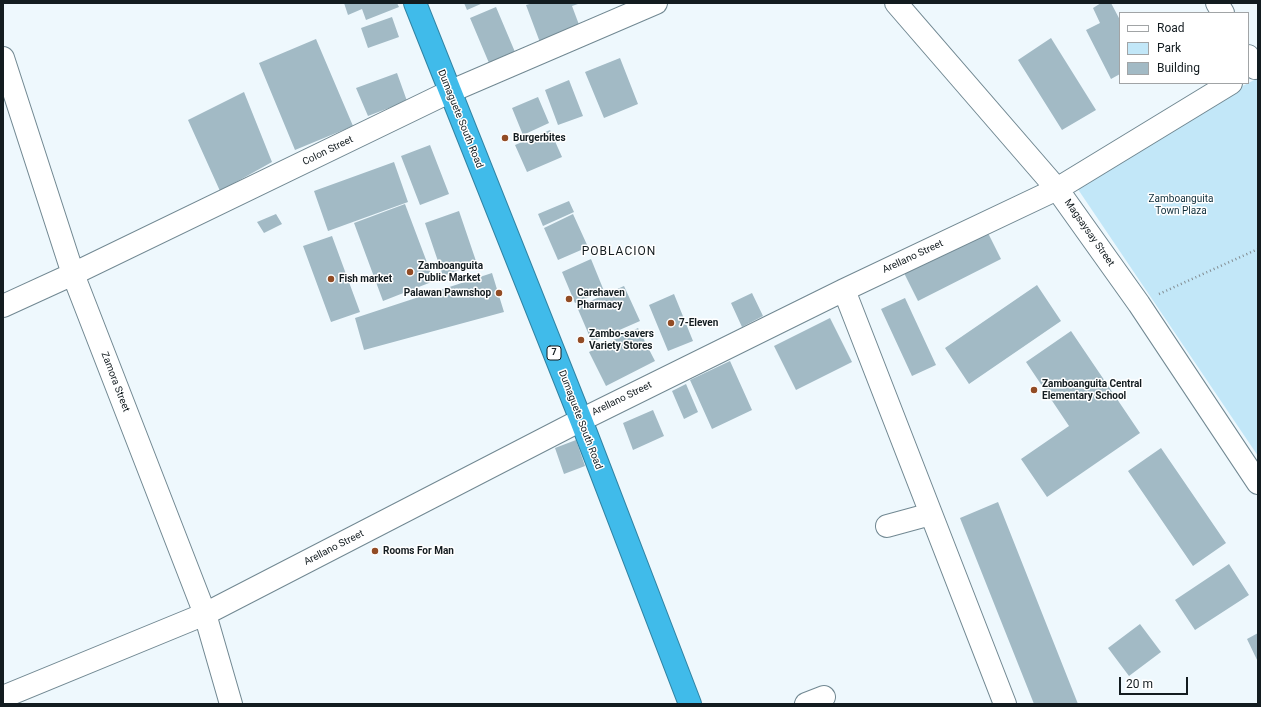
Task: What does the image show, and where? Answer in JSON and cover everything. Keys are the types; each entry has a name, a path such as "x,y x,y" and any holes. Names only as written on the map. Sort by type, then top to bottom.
{"highway":[{"name":"Dumaguete South Road","path":"415,3 449,92 581,420 690,704"}],"street":[{"name":"Colon Street","path":"3,306 73,274 449,92 656,3"},
{"name":"Magsaysay Street","path":"896,3 1057,189 1139,304 1258,482"},
{"path":"1217,3 1222,12"},
{"name":"Zamora Street","path":"3,58 73,274 205,614 231,704"},
{"name":"Arellano Street","path":"3,697 205,614 581,420 844,290 1057,189 1229,84"},
{"path":"844,290 1005,704"},
{"path":"887,526 931,514"}],"path":[{"path":"1139,304 1258,249"}],"green space":[{"name":"Zamboanguita Town Plaza","path":"1258,78 1258,456 1069,176"}],"building":[{"path":"344,3 397,3 399,7 366,20 362,9 348,15"},
{"path":"464,3 483,3 467,10"},
{"path":"533,3 581,3 572,6 581,30 541,45 526,5"},
{"path":"1101,3 1111,3 1119,18 1119,75 1111,79 1086,30 1100,23 1093,8"},
{"path":"496,7 515,52 489,63 470,18"},
{"path":"392,17 399,37 368,48 361,28"},
{"path":"1051,38 1096,110 1062,130 1018,60"},
{"path":"316,39 353,126 295,150 259,63"},
{"path":"620,58 638,104 604,118 585,72"},
{"path":"397,73 407,101 368,116 356,88"},
{"path":"569,80 583,116 558,125 545,90"},
{"path":"244,92 272,162 220,191 188,120"},
{"path":"538,97 549,123 523,135 512,108"},
{"path":"550,130 562,157 527,172 515,145"},
{"path":"430,145 449,194 420,205 401,156"},
{"path":"394,162 408,202 328,231 314,191"},
{"path":"569,201 574,212 543,226 538,214"},
{"path":"405,204 434,281 383,301 354,223"},
{"path":"459,211 477,264 443,276 425,223"},
{"path":"276,214 282,224 264,233 257,222"},
{"path":"573,214 588,247 558,260 544,228"},
{"path":"984,225 1001,259 918,301 901,267"},
{"name":"Fish market","path":"332,236 360,312 331,322 303,246"},
{"path":"591,259 604,291 575,303 562,272"},
{"path":"492,273 504,312 364,350 355,318"},
{"path":"1037,285 1061,321 969,384 945,348"},
{"path":"624,286 640,321 592,342 577,307"},
{"path":"752,293 763,316 742,327 731,303"},
{"name":"7-Eleven","path":"674,294 693,341 668,351 649,305"},
{"path":"905,298 936,365 912,376 881,309"},
{"path":"830,318 852,362 796,390 774,346"},
{"path":"638,328 655,361 606,386 589,352"},
{"path":"1071,331 1140,433 1047,497 1021,459 1069,426 1026,362"},
{"path":"730,361 752,410 712,429 690,380"},
{"path":"686,384 698,412 684,419 672,391"},
{"path":"653,410 664,436 633,450 623,423"},
{"path":"576,440 585,466 564,474 555,448"},
{"path":"1161,448 1226,543 1193,566 1128,471"},
{"path":"998,502 1078,704 1034,704 960,518"},
{"path":"1229,564 1249,595 1195,630 1175,600"},
{"path":"1140,624 1161,652 1129,676 1108,648"},
{"path":"1258,633 1258,662 1247,639"}],"place":[{"name":"Burgerbites","path":"505,138"},
{"name":"Zamboanguita Public Market","path":"410,272"},
{"name":"Fish market","path":"331,279"},
{"name":"Palawan Pawnshop","path":"499,293"},
{"name":"Carehaven Pharmacy","path":"569,299"},
{"name":"7-Eleven","path":"671,323"},
{"name":"Zambo-savers Variety Stores","path":"581,340"},
{"name":"Zamboanguita Central Elementary School","path":"1034,390"},
{"name":"Rooms For Man","path":"375,551"}],"district":[{"name":"POBLACION","path":"619,252"}]}
